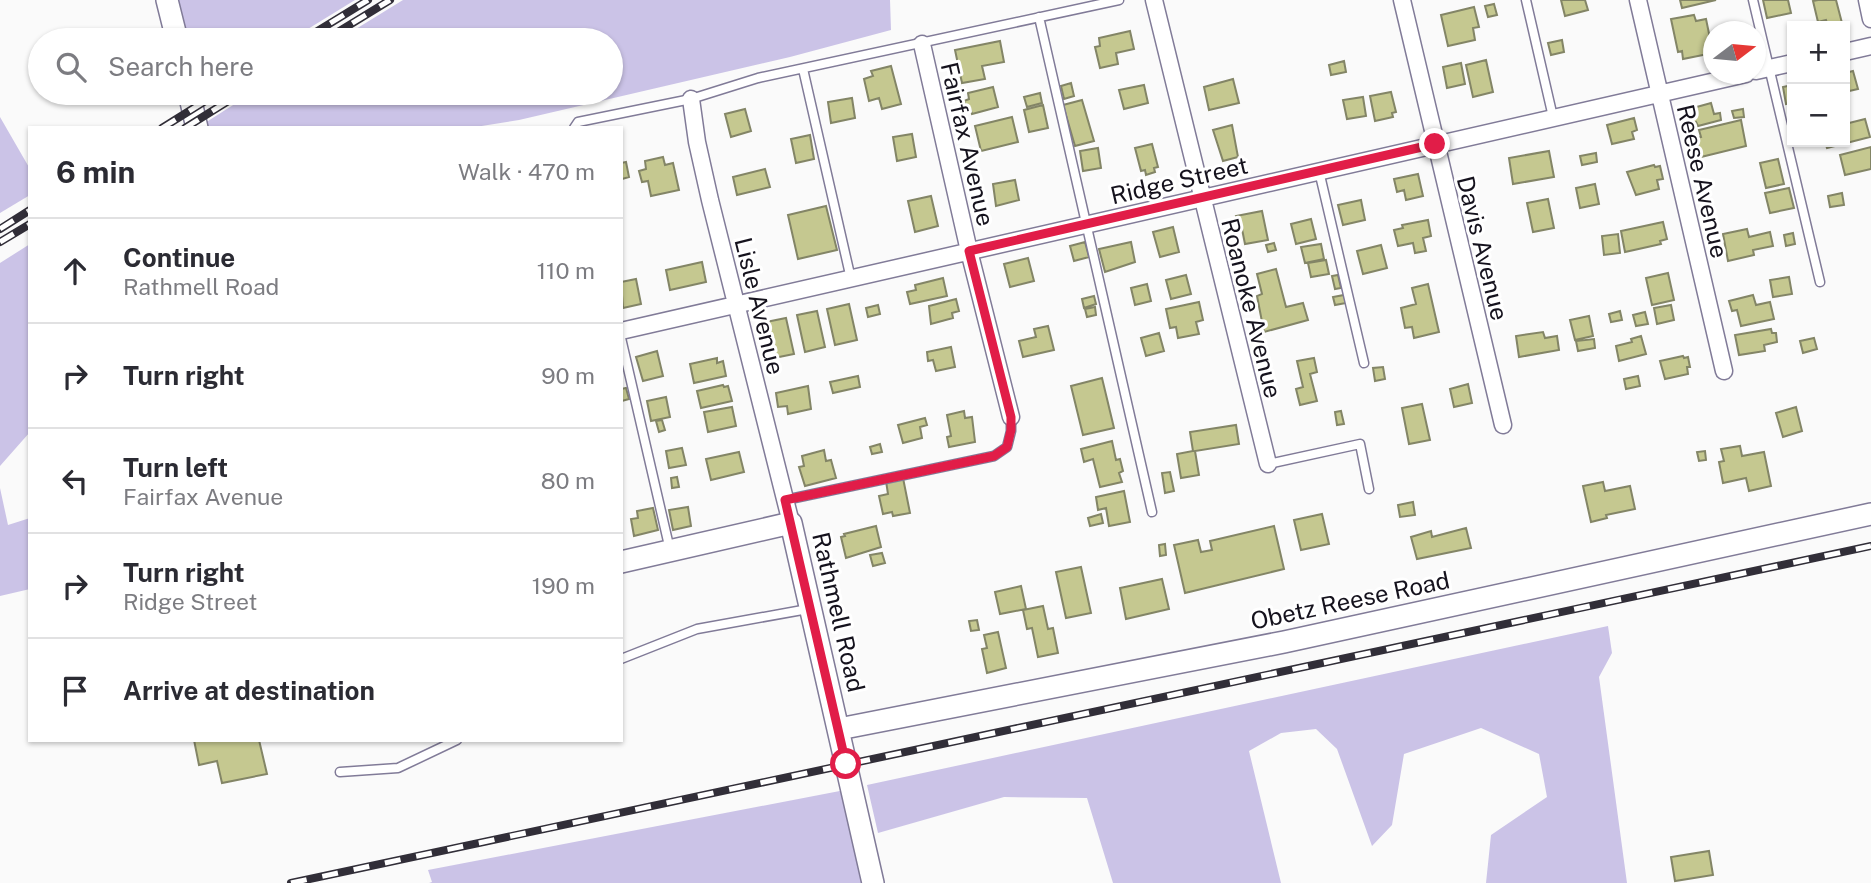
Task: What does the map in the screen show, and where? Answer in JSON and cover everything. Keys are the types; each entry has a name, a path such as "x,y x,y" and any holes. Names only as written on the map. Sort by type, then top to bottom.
{"street":[{"path":"167,0 174,28"},
{"name":"Roanoke Avenue","path":"1154,0 1268,464"},
{"name":"Davis Avenue","path":"1402,0 1503,425"},
{"name":"Reese Avenue","path":"1638,0 1724,371"},
{"path":"1867,0 1871,19"},
{"name":"Fairfax Avenue","path":"922,44 969,251 1011,417"},
{"path":"1850,51 1871,46"},
{"path":"1766,69 1787,64"},
{"name":"Ridge Street","path":"623,331 1703,83"},
{"name":"Lisle Avenue","path":"691,99 697,142 735,305 791,523"},
{"path":"192,105 197,126"},
{"name":"Obetz Reese Road","path":"839,729 1284,642 1871,514"},
{"name":"Rathmell Road","path":"623,562 791,523 873,883"}],"lane":[{"path":"575,126 578,122 691,99 758,78 1119,0"},
{"path":"1526,0 1553,117"},
{"path":"1753,0 1756,21"},
{"path":"1039,17 1152,512"},
{"path":"803,69 851,279"},
{"path":"1766,84 1820,282"},
{"path":"1319,170 1364,363"},
{"path":"623,347 670,551"},
{"path":"785,500 994,456 1007,447 1011,417"},
{"path":"1268,464 1360,444 1370,489"},
{"path":"623,658 697,629 811,608"},
{"path":"340,772 398,768 453,742"}],"shaded area":[{"path":"177,0 355,0 310,28 183,28"},
{"path":"403,0 890,0 891,30 790,57 623,96 623,28 358,28"},
{"path":"233,105 584,105 482,126 200,126"},
{"path":"0,117 28,166 28,196 0,213"},
{"path":"28,245 28,434 0,466 0,263"},
{"path":"0,488 8,525 28,519 28,589 0,596"},
{"path":"1608,626 1612,653 1599,677 1627,883 1486,883 1491,835 1547,797 1539,754 1481,728 1404,754 1392,825 1372,846 1337,749 1316,729 1281,733 1249,751 1281,883 1113,883 1087,798 1004,797 878,833 867,785"},
{"path":"845,790 866,883 429,883 432,882 428,870"}],"building":[{"path":"1561,0 1585,0 1588,10 1565,16"},
{"path":"1680,0 1716,0 1682,8"},
{"path":"1763,0 1788,0 1791,13 1767,18"},
{"path":"1836,0 1841,21 1818,21 1813,1"},
{"path":"1494,4 1497,15 1488,17 1485,6"},
{"path":"1474,7 1479,27 1473,28 1475,40 1448,46 1441,15"},
{"path":"1694,15 1696,21 1706,19 1703,21 1703,55 1683,59 1682,51 1678,52 1671,19"},
{"path":"1130,31 1134,49 1116,53 1118,64 1100,68 1095,47 1100,46 1099,38"},
{"path":"1562,40 1564,52 1551,55 1548,43"},
{"path":"1000,41 1004,62 982,66 985,79 962,83 955,50"},
{"path":"1486,60 1493,92 1473,97 1466,65"},
{"path":"1344,61 1346,72 1331,75 1329,65"},
{"path":"1461,63 1465,84 1447,88 1443,67"},
{"path":"891,66 901,104 882,109 879,98 869,101 864,79 873,76 871,71"},
{"path":"1853,71 1858,89 1850,91 1850,84 1850,72"},
{"path":"1233,79 1239,103 1209,110 1204,87"},
{"path":"1071,83 1074,96 1064,99 1061,86"},
{"path":"1144,85 1148,103 1124,109 1119,90"},
{"path":"1787,86 1787,104 1786,104 1783,87"},
{"path":"993,87 998,107 972,114 970,108 966,109 964,101 969,99 968,93"},
{"path":"1391,92 1396,112 1392,113 1393,117 1375,121 1370,96"},
{"path":"1040,93 1042,103 1027,107 1024,97"},
{"path":"1363,97 1366,116 1347,119 1343,100"},
{"path":"852,98 855,118 831,123 828,102"},
{"path":"1082,100 1094,141 1075,146 1063,105"},
{"path":"1711,103 1714,114 1720,113 1721,120 1698,126 1696,122 1692,123 1690,114 1694,113 1693,108"},
{"path":"1043,105 1048,128 1029,132 1024,110"},
{"path":"745,109 751,131 731,137 725,114"},
{"path":"1743,109 1744,117 1734,118 1732,111"},
{"path":"1012,117 1018,142 981,151 975,126"},
{"path":"1634,118 1637,130 1632,132 1634,139 1612,144 1607,125"},
{"path":"1865,119 1870,137 1850,142 1850,123"},
{"path":"1741,120 1746,146 1701,157 1696,138 1701,137 1699,130"},
{"path":"1232,125 1238,157 1223,161 1213,130"},
{"path":"912,134 916,157 897,161 893,137"},
{"path":"810,135 814,159 796,163 791,139"},
{"path":"1152,144 1158,167 1154,168 1155,172 1146,175 1145,170 1141,171 1135,148"},
{"path":"1871,147 1871,169 1845,175 1840,155"},
{"path":"1098,148 1101,168 1083,171 1080,151"},
{"path":"1549,151 1554,177 1513,184 1509,158"},
{"path":"1596,153 1597,162 1582,165 1580,156"},
{"path":"663,157 665,165 673,163 679,190 651,196 648,181 642,182 639,171 646,169 645,161"},
{"path":"1778,159 1784,184 1766,188 1760,163"},
{"path":"626,162 629,177 623,179 623,163"},
{"path":"1660,166 1663,179 1657,180 1659,189 1636,195 1627,172"},
{"path":"765,169 770,187 737,195 733,177"},
{"path":"1418,174 1423,196 1406,200 1404,190 1397,192 1394,179"},
{"path":"1015,180 1019,200 996,206 993,184"},
{"path":"1595,184 1599,204 1580,208 1576,188"},
{"path":"1789,188 1794,208 1770,213 1765,193"},
{"path":"1842,193 1844,205 1830,207 1828,196"},
{"path":"931,196 938,226 915,232 908,201"},
{"path":"1548,199 1554,228 1533,232 1527,203"},
{"path":"1361,200 1365,220 1343,225 1338,205"},
{"path":"826,206 837,250 798,259 788,215"},
{"path":"1262,211 1268,240 1245,244 1241,224 1238,224 1236,216"},
{"path":"1311,219 1316,239 1296,244 1291,224"},
{"path":"1428,220 1431,236 1423,238 1426,251 1415,253 1413,243 1398,246 1394,230 1403,228 1402,225"},
{"path":"1663,222 1667,239 1660,241 1661,244 1625,252 1621,231"},
{"path":"1173,227 1179,252 1160,257 1153,232"},
{"path":"1747,229 1749,237 1770,232 1773,246 1753,250 1754,255 1728,261 1723,234"},
{"path":"1793,233 1795,244 1786,246 1784,235"},
{"path":"1618,234 1620,253 1604,255 1602,236"},
{"path":"1085,242 1089,257 1074,261 1070,246"},
{"path":"1131,242 1135,262 1105,272 1099,249"},
{"path":"1274,243 1276,250 1268,252 1266,245"},
{"path":"1321,244 1324,259 1305,263 1301,247"},
{"path":"1381,245 1387,268 1363,274 1357,251"},
{"path":"1028,258 1034,281 1010,287 1004,264"},
{"path":"1326,260 1329,274 1311,277 1308,263"},
{"path":"702,262 706,282 670,290 666,270"},
{"path":"1276,269 1286,307 1303,303 1308,320 1264,332 1257,296 1262,294 1257,274"},
{"path":"1668,273 1674,300 1652,305 1646,278"},
{"path":"1186,275 1191,294 1171,299 1166,280"},
{"path":"1338,275 1341,288 1335,289 1332,276"},
{"path":"1789,277 1792,294 1773,297 1770,280"},
{"path":"943,278 947,296 910,304 907,292 916,290 915,285"},
{"path":"636,279 641,304 623,308 623,282"},
{"path":"1147,284 1151,301 1135,305 1131,288"},
{"path":"1428,284 1439,332 1414,338 1412,327 1405,328 1401,308 1416,304 1412,288"},
{"path":"1344,295 1346,303 1335,305 1333,297"},
{"path":"1753,295 1756,305 1770,302 1774,319 1741,326 1737,310 1732,311 1729,301"},
{"path":"1094,296 1096,304 1084,308 1082,299"},
{"path":"956,299 959,311 952,313 953,318 931,324 929,306"},
{"path":"1199,302 1203,320 1196,322 1199,334 1178,338 1176,327 1170,328 1166,309"},
{"path":"849,304 857,340 835,345 827,309"},
{"path":"878,305 880,314 868,317 866,308"},
{"path":"1671,305 1674,320 1657,324 1654,308"},
{"path":"1095,307 1096,315 1087,317 1085,309"},
{"path":"817,311 825,347 805,352 797,315"},
{"path":"1620,311 1622,320 1611,322 1609,314"},
{"path":"1645,312 1648,324 1636,326 1633,315"},
{"path":"1589,316 1593,336 1575,340 1570,320"},
{"path":"786,318 794,354 774,358 766,322"},
{"path":"1048,326 1054,350 1023,357 1019,341 1036,337 1034,329"},
{"path":"1771,329 1772,333 1776,333 1777,342 1764,345 1765,351 1739,355 1735,335"},
{"path":"1543,332 1545,338 1557,336 1559,350 1519,357 1516,336"},
{"path":"1159,333 1164,351 1146,356 1141,338"},
{"path":"1641,336 1646,354 1619,361 1616,346 1632,342 1631,339"},
{"path":"1814,338 1817,349 1803,353 1800,341"},
{"path":"1594,339 1595,348 1578,351 1576,341"},
{"path":"951,347 955,367 936,371 933,360 928,361 927,352"},
{"path":"657,351 663,376 643,381 636,357"},
{"path":"1688,357 1688,374 1665,379 1660,361"},
{"path":"717,358 717,363 723,361 726,376 694,383 690,364"},
{"path":"1314,358 1317,372 1310,374 1317,401 1300,405 1296,389 1303,387 1297,361"},
{"path":"1383,367 1385,379 1375,381 1373,368"},
{"path":"858,376 860,387 833,393 830,382"},
{"path":"1638,376 1640,386 1626,389 1624,379"},
{"path":"1102,378 1114,428 1083,435 1071,386"},
{"path":"1468,384 1472,403 1454,407 1450,389"},
{"path":"728,386 732,401 701,408 697,391"},
{"path":"808,386 811,409 788,414 787,406 778,407 776,393"},
{"path":"626,388 629,399 623,401 623,389"},
{"path":"666,397 670,417 651,421 647,401"},
{"path":"1422,404 1430,440 1409,444 1402,408"},
{"path":"732,407 736,426 708,432 704,412"},
{"path":"1796,407 1802,431 1783,437 1776,413"},
{"path":"964,411 965,418 972,417 975,442 949,447 947,437 951,436 947,415"},
{"path":"1341,411 1344,424 1337,425 1335,412"},
{"path":"925,418 927,425 920,427 922,438 903,443 898,425"},
{"path":"662,420 665,430 659,432 656,421"},
{"path":"1236,425 1239,444 1195,451 1199,475 1181,478 1177,454 1193,451 1190,432"},
{"path":"1112,441 1116,460 1120,459 1123,471 1119,473 1122,482 1100,487 1093,459 1084,462 1081,449"},
{"path":"880,444 882,452 872,454 870,447"},
{"path":"1740,446 1742,456 1764,452 1771,486 1749,491 1746,478 1723,483 1719,462 1724,461 1721,449"},
{"path":"682,448 686,465 669,468 666,451"},
{"path":"824,450 826,461 831,460 836,478 805,486 799,467 804,466 802,456"},
{"path":"1705,451 1706,460 1699,461 1697,452"},
{"path":"739,452 744,472 711,480 706,459"},
{"path":"1170,472 1174,491 1165,493 1162,473"},
{"path":"677,477 679,487 672,488 671,478"},
{"path":"903,478 910,513 893,516 892,512 883,514 879,496 888,494 886,481"},
{"path":"1603,482 1605,491 1630,486 1635,509 1606,515 1607,518 1591,522 1583,486"},
{"path":"1124,491 1130,522 1109,526 1106,508 1098,510 1096,497"},
{"path":"1413,502 1415,515 1400,517 1398,505"},
{"path":"688,507 691,526 673,530 669,510"},
{"path":"653,508 658,530 634,536 631,519 638,518 637,511"},
{"path":"1101,514 1103,523 1090,526 1088,518"},
{"path":"1322,514 1329,544 1301,550 1294,520"},
{"path":"876,526 881,547 846,558 841,537"},
{"path":"1274,526 1284,569 1185,593 1174,545 1198,540 1201,552 1212,550 1210,541"},
{"path":"1466,528 1471,548 1417,559 1411,537 1431,531 1432,537"},
{"path":"1165,544 1166,555 1160,556 1159,545"},
{"path":"882,553 885,563 873,566 870,555"},
{"path":"1081,567 1091,613 1066,618 1056,572"},
{"path":"1162,579 1169,609 1126,619 1120,588"},
{"path":"1021,586 1026,609 1000,614 995,592"},
{"path":"1043,606 1048,629 1053,628 1058,653 1038,657 1032,628 1027,629 1023,610"},
{"path":"977,620 979,630 971,631 969,621"},
{"path":"998,632 1006,668 987,673 982,649 987,648 984,635"},
{"path":"194,742 259,742 267,774 222,783 217,761 199,765"},
{"path":"1709,851 1713,875 1675,881 1671,857"}],"railway":[{"path":"322,28 368,0"},
{"path":"344,28 390,0"},
{"path":"165,126 199,105"},
{"path":"188,126 222,105"},
{"path":"0,229 28,211"},
{"path":"0,242 28,225"},
{"path":"291,883 1871,546"}],"route":[{"path":"846,764 785,500 994,456 1007,447 1011,417 969,251 1435,144"}]}
